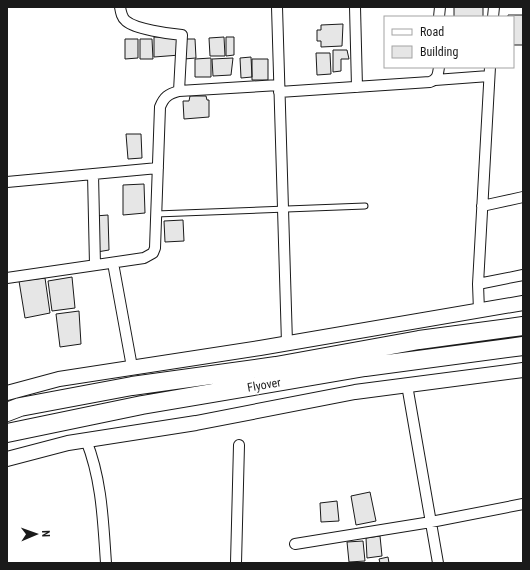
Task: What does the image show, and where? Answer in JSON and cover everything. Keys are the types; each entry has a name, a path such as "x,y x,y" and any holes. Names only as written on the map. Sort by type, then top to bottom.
{"highway":[{"name":"Flyover","path":"7,412 20,407 132,386 276,366 419,340 523,326"},
{"name":"Flyover","path":"7,433 142,405 364,368 523,346"}],"main road":[{"path":"7,393 58,379 287,343 523,303"},
{"path":"7,459 86,440 196,423 355,392 523,370"}],"street":[{"path":"120,7 123,18 127,23 161,33 182,35 179,91"},
{"path":"277,7 287,343"},
{"path":"355,7 357,87"},
{"path":"435,80 438,73 438,68"},
{"path":"7,278 144,258 153,253 155,248 160,107 166,96 179,91 357,87 435,80 490,72 478,284 479,311"},
{"path":"7,182 158,168"},
{"path":"93,174 95,265"},
{"path":"482,206 523,197"},
{"path":"113,263 132,367"},
{"path":"478,284 523,275"},
{"path":"407,385 438,563"},
{"path":"86,440 94,459 101,492 106,563"},
{"path":"236,563 239,445"},
{"path":"295,544 431,522 523,504"}],"lane":[{"path":"156,214 365,206"}],"building":[{"path":"454,7 483,7 483,16 454,16"},
{"path":"523,15 523,45 514,45 514,16 508,16"},
{"path":"343,24 342,46 321,47 321,41 317,41 317,30 321,30 321,25"},
{"path":"154,37 180,37 180,55 154,57"},
{"path":"224,37 225,56 210,56 209,38"},
{"path":"226,37 234,37 234,55 226,56"},
{"path":"125,39 138,39 138,58 125,59"},
{"path":"140,39 152,39 153,59 140,59"},
{"path":"183,39 195,39 196,58 184,59"},
{"path":"333,50 347,50 349,59 341,59 341,71 333,72"},
{"path":"316,53 330,53 331,74 317,75"},
{"path":"251,57 252,77 241,78 240,58"},
{"path":"211,58 211,77 195,77 195,59"},
{"path":"233,58 231,75 213,76 212,59"},
{"path":"252,59 268,59 268,80 252,80"},
{"path":"190,96 206,96 207,100 209,100 209,117 184,119 183,101 189,101"},
{"path":"126,134 141,134 142,158 128,159"},
{"path":"144,184 145,213 123,215 123,185"},
{"path":"108,215 109,250 97,252 95,216"},
{"path":"183,220 184,241 165,242 164,221"},
{"path":"72,277 75,308 52,311 48,281"},
{"path":"45,278 50,313 25,318 19,281"},
{"path":"79,311 81,344 60,347 56,314"},
{"path":"370,492 376,521 356,525 351,496"},
{"path":"337,501 339,521 321,522 320,503"},
{"path":"380,536 382,556 367,558 366,538"},
{"path":"363,541 365,561 349,562 347,542"},
{"path":"388,557 389,563 380,563 379,559"}]}
